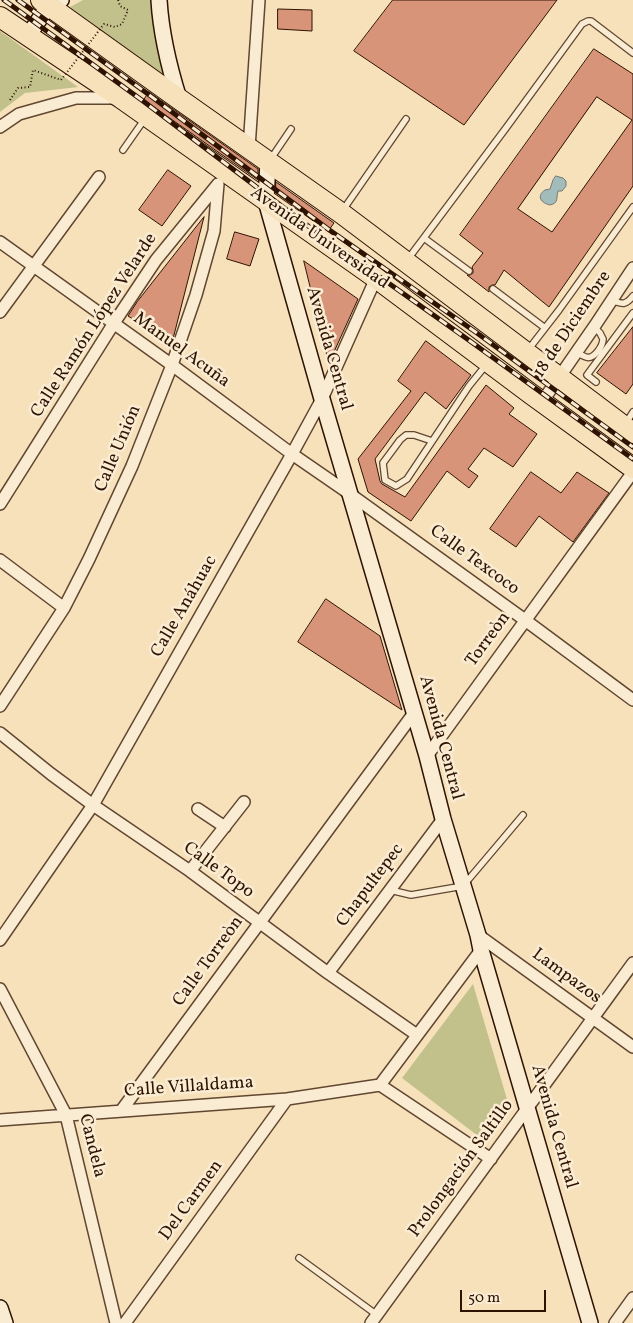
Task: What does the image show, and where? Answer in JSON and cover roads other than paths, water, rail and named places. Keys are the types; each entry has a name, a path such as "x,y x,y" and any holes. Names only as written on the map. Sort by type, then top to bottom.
{"highway":[{"name":"Avenida Universidad","path":"50,2 179,99 341,213 558,378 630,424"},
{"name":"Avenida Universidad","path":"0,17 147,116 222,178 266,201 376,278 633,468"}],"street":[{"path":"159,0 168,63 179,99"},
{"path":"250,148 259,0"},
{"path":"28,36 50,2"},
{"path":"0,127 19,114 76,98 121,98"},
{"name":"Avenida Central","path":"268,161 266,201 590,1323"},
{"path":"0,312 99,177"},
{"name":"Calle Ramón López Velarde","path":"0,504 156,260 222,178"},
{"name":"Calle Unión","path":"0,706 64,608 132,466 172,365 196,295 214,231 222,178"},
{"name":"Manuel Acuña","path":"0,242 172,365 292,454"},
{"name":"18 de Diciembre","path":"542,402 611,300 630,281 633,268"},
{"name":"Calle Anáhuac","path":"0,940 93,804 292,454 322,399 376,278"},
{"name":"Calle Texcoco","path":"292,454 525,620 633,700"},
{"name":"Torreòn","path":"427,756 633,472"},
{"path":"0,560 64,608"},
{"name":"Calle Torreòn","path":"121,1111 414,713"},
{"name":"Calle Topo","path":"0,733 51,774 190,871 417,1036"},
{"path":"190,871 244,802"},
{"path":"198,809 225,827"},
{"name":"Chapultepec","path":"328,973 443,819"},
{"path":"480,942 417,1036 380,1085 491,1159"},
{"name":"Lampazos","path":"480,942 633,1047"},
{"name":"Prolongación Saltillo","path":"374,1319 633,963"},
{"name":"Candela","path":"0,989 66,1115 116,1323"},
{"name":"Calle Villaldama","path":"0,1120 287,1099 380,1085"},
{"name":"Del Carmen","path":"125,1323 287,1099"},
{"path":"615,1323 633,1298"},
{"path":"0,1308 5,1323"}],"lane":[{"path":"406,262 582,24 591,21 633,53"},
{"path":"123,150 147,116"},
{"path":"341,213 406,120"},
{"path":"268,161 291,129"},
{"path":"526,353 633,207"},
{"path":"424,238 469,271"},
{"path":"493,289 545,328"},
{"path":"611,300 626,303 633,296"},
{"path":"596,382 586,375 633,313"},
{"path":"627,321 633,326"},
{"path":"576,352 591,358 601,348 604,342 602,336 594,327"},
{"path":"432,441 414,434 406,435 400,440 384,463 385,480 396,486 407,479 470,386 489,362"},
{"path":"390,890 412,895 463,886 523,815"},
{"path":"299,1258 374,1319"}],"water":[{"path":"556,176 566,181 566,186 562,191 558,191 556,202 550,205 542,201 540,197 542,192 550,189"}],"railway":[{"path":"4,0 143,101 304,223 633,459"},
{"path":"18,0 148,94 328,229 477,333 633,447"}]}
